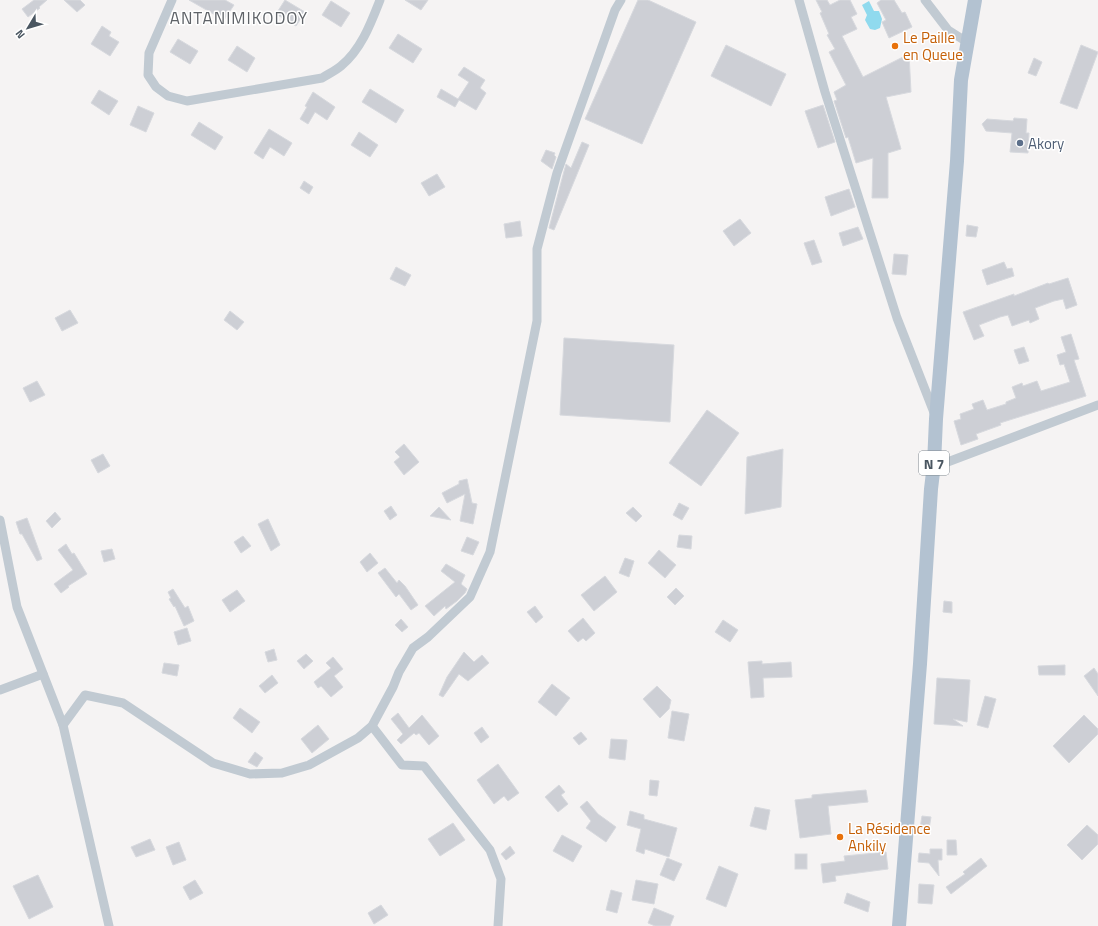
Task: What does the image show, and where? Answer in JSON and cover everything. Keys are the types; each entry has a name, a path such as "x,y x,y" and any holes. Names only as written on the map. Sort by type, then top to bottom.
{"main road":[{"name":"N 7","path":"899,926 919,672 936,419 958,161 961,80 975,0"}],"street":[{"path":"172,0 149,53 148,75 156,86 168,96 188,101 322,78 340,67 353,54 371,23 380,0"},
{"path":"63,725 85,696 124,703 213,763 250,774 282,773 309,765 358,738 372,726 393,687 399,672 413,648 428,637 470,597 490,552 537,321 537,249 557,173 615,10 620,0"},
{"path":"798,0 825,92 897,318 936,419"},
{"path":"925,0 948,30 967,42"},
{"path":"934,464 945,464 1098,405"},
{"path":"0,520 17,607 63,725 109,926"},
{"path":"0,690 43,674"},
{"path":"372,726 402,765 424,766 490,850 501,879 498,926"}],"water":[{"path":"869,1 874,11 879,11 882,19 880,28 875,30 870,29 865,20 867,15 862,5"}],"building":[{"path":"34,0 47,0 39,7 40,8 28,17 22,9"},
{"path":"64,0 80,0 85,5 77,12"},
{"path":"189,0 225,0 234,5 224,20"},
{"path":"285,0 305,12 296,26 276,14"},
{"path":"405,0 428,0 421,10"},
{"path":"638,0 648,0 696,22 642,144 585,119"},
{"path":"816,0 827,0 830,5 840,0 850,0 857,14 851,17 857,29 842,36 863,77 909,54 911,92 886,97 901,149 888,153 888,198 872,198 873,158 856,163 848,137 846,138 834,101 837,100 834,92 846,85 829,52 835,49 827,35 829,34 820,13 822,12"},
{"path":"881,0 894,0 902,13 905,12 912,27 889,38 882,22 886,20 877,3"},
{"path":"331,1 350,13 341,27 322,15"},
{"path":"102,26 111,32 109,36 119,42 110,56 91,44"},
{"path":"398,34 422,49 413,63 389,48"},
{"path":"178,39 198,51 190,64 170,52"},
{"path":"726,45 786,74 771,106 711,76"},
{"path":"1081,45 1098,52 1077,109 1060,103"},
{"path":"237,46 255,58 247,72 228,60"},
{"path":"1034,58 1042,62 1036,76 1028,73"},
{"path":"464,67 485,80 480,88 486,93 476,110 459,100 455,107 437,97 441,89 458,99 469,82 458,75"},
{"path":"370,89 404,110 396,123 362,102"},
{"path":"99,90 118,101 109,115 91,103"},
{"path":"313,92 335,107 327,120 315,112 308,124 300,119"},
{"path":"823,105 835,142 818,148 805,111"},
{"path":"138,106 154,113 146,132 130,125"},
{"name":"Akory","path":"1014,118 1027,119 1026,133 1029,133 1028,153 1010,152 1012,133 986,131 982,124 987,119 1013,121"},
{"path":"199,122 223,137 215,150 191,135"},
{"path":"269,129 292,143 284,156 270,147 263,159 254,153"},
{"path":"359,132 378,145 370,157 351,145"},
{"path":"582,142 589,145 554,230 549,228 566,164 571,168"},
{"path":"546,150 555,153 554,155 556,157 552,169 541,161"},
{"path":"437,174 445,187 429,196 421,183"},
{"path":"304,181 313,187 309,194 300,188"},
{"path":"849,189 855,207 831,216 825,197"},
{"path":"740,219 751,233 734,246 723,231"},
{"path":"520,221 522,236 506,238 504,224"},
{"path":"967,225 978,227 976,237 966,236"},
{"path":"858,227 863,239 843,246 839,233"},
{"path":"814,240 822,262 812,265 804,243"},
{"path":"894,254 908,255 906,275 892,274"},
{"path":"1004,262 1007,269 1012,268 1014,276 987,285 982,270"},
{"path":"396,267 411,275 405,286 390,279"},
{"path":"1068,278 1077,305 1066,309 1063,299 1054,301 1035,308 1039,319 1030,323 1029,320 1012,326 1008,315 1000,317 979,325 984,336 974,340 963,312 1014,294 1014,296 1048,283 1049,284"},
{"path":"70,310 78,323 62,331 55,318"},
{"path":"230,311 244,322 237,330 224,320"},
{"path":"1071,334 1079,359 1074,360 1086,396 1000,423 1001,425 976,434 978,439 961,445 954,421 961,419 960,414 974,409 972,404 983,400 987,410 1006,404 1006,402 1016,398 1012,387 1022,383 1023,386 1037,381 1041,391 1070,382 1064,364 1060,365 1057,355 1066,352 1061,337"},
{"path":"564,338 674,345 670,422 560,415"},
{"path":"1024,347 1029,361 1019,364 1014,350"},
{"path":"37,381 45,395 30,402 23,388"},
{"path":"707,410 739,433 701,486 669,463"},
{"path":"404,444 419,462 404,475 394,462 400,457 395,452"},
{"path":"783,449 781,507 745,514 747,457"},
{"path":"103,454 110,466 98,473 91,460"},
{"path":"467,479 472,503 477,504 473,524 460,521 465,494 447,503 442,493 459,484 459,481"},
{"path":"679,503 689,508 682,520 673,515"},
{"path":"391,506 397,515 390,520 384,511"},
{"path":"439,507 451,520 430,516"},
{"path":"633,507 642,516 636,522 626,513"},
{"path":"55,512 61,519 52,528 46,521"},
{"path":"27,518 42,559 37,561 22,534 20,534 16,522"},
{"path":"268,519 280,545 271,551 258,524"},
{"path":"679,535 692,536 691,549 677,547"},
{"path":"243,536 251,546 241,553 234,542"},
{"path":"467,537 479,542 473,555 461,551"},
{"path":"66,544 72,554 74,553 87,574 68,586 69,587 61,593 54,584 73,570 58,550"},
{"path":"112,549 115,559 104,562 101,551"},
{"path":"659,550 676,565 665,578 648,563"},
{"path":"370,553 378,563 367,572 360,562"},
{"path":"625,558 634,561 629,577 619,573"},
{"path":"446,564 465,575 461,584 467,589 457,601 446,609 445,606 434,616 425,606 455,582 441,571"},
{"path":"385,568 397,583 399,580 405,586 418,605 411,610 399,594 396,597 378,573"},
{"path":"605,576 617,592 594,611 581,595"},
{"path":"676,588 684,596 675,605 667,597"},
{"path":"173,589 185,608 188,606 194,621 184,626 175,606 174,607 169,599 171,598 168,592"},
{"path":"237,590 245,601 230,612 222,600"},
{"path":"944,601 952,602 952,613 943,612"},
{"path":"535,606 543,617 536,623 527,612"},
{"path":"583,618 595,633 586,641 583,638 578,642 568,631"},
{"path":"401,619 408,627 402,632 395,625"},
{"path":"723,620 738,630 730,642 715,632"},
{"path":"187,628 191,641 178,645 174,632"},
{"path":"274,649 277,660 268,662 265,652"},
{"path":"464,652 474,662 482,655 489,663 468,681 459,674 443,697 439,695 447,677"},
{"path":"306,654 313,661 304,669 297,661"},
{"path":"333,657 343,669 334,676 343,687 331,697 321,686 318,688 314,682 331,668 326,663"},
{"path":"762,661 762,664 791,662 792,677 763,678 764,697 751,698 748,662"},
{"path":"164,663 179,665 177,676 162,673"},
{"path":"1065,665 1065,675 1039,675 1038,666"},
{"path":"1094,668 1098,674 1098,696 1084,676"},
{"path":"272,675 278,683 265,693 259,686"},
{"path":"937,678 970,680 967,722 953,719 963,726 934,724"},
{"path":"552,684 570,698 556,716 538,702"},
{"path":"657,686 671,700 669,709 660,718 643,699"},
{"path":"985,696 996,699 988,728 977,725"},
{"path":"240,708 260,722 252,733 233,718"},
{"path":"672,711 689,714 684,741 668,738"},
{"path":"398,713 409,728 422,715 439,736 429,745 419,733 416,735 414,733 401,744 397,740 403,734 391,719"},
{"path":"1084,715 1098,729 1098,734 1069,763 1053,746"},
{"path":"318,725 329,739 312,753 301,739"},
{"path":"482,727 489,737 481,743 474,733"},
{"path":"581,732 587,739 579,745 573,738"},
{"path":"611,739 627,740 625,760 609,758"},
{"path":"255,752 263,758 257,767 248,762"},
{"path":"498,764 519,793 508,801 504,796 494,804 477,780"},
{"path":"650,780 659,781 657,796 649,795"},
{"path":"559,785 565,792 561,795 568,804 558,812 545,797"},
{"path":"866,790 868,802 828,806 831,834 800,838 795,800 812,798 812,795"},
{"path":"587,801 598,814 616,827 606,842 586,828 591,821 580,807"},
{"path":"755,807 770,810 766,830 750,826"},
{"path":"630,811 644,815 644,819 677,828 669,857 645,849 644,854 636,851 641,829 627,825"},
{"path":"922,816 931,817 929,829 920,828"},
{"path":"453,823 465,840 440,856 428,839"},
{"path":"1087,825 1098,835 1098,844 1082,860 1067,845"},
{"path":"562,835 582,846 573,862 553,851"},
{"path":"150,839 155,850 136,857 131,847"},
{"path":"947,840 956,840 957,855 947,855"},
{"path":"179,842 186,860 173,865 166,847"},
{"path":"510,846 515,853 506,860 501,854"},
{"path":"930,849 942,849 942,860 938,860 939,876 929,863 918,862 919,853 930,854"},
{"path":"886,852 888,869 835,876 836,881 823,883 821,864 845,861 844,856"},
{"path":"795,854 807,854 807,869 795,869"},
{"path":"667,858 682,864 674,881 660,875"},
{"path":"981,858 987,866 951,894 946,887 965,874 963,872"},
{"path":"719,866 738,874 726,907 706,899"},
{"path":"38,875 53,907 29,919 13,886"},
{"path":"195,880 203,893 190,900 183,887"},
{"path":"636,880 658,884 654,904 632,900"},
{"path":"919,884 934,885 932,904 918,903"},
{"path":"611,890 622,893 617,913 606,910"},
{"path":"847,893 870,902 868,912 844,903"},
{"path":"381,905 388,915 374,924 368,913"},
{"path":"654,908 674,916 670,926 655,926 648,923"}],"place":[{"name":"Le Paille en Queue","path":"895,46"},
{"name":"Akory","path":"1020,143"},
{"name":"La Résidence Ankily","path":"840,837"}],"district":[{"name":"ANTANIMIKODOY","path":"239,18"}]}
